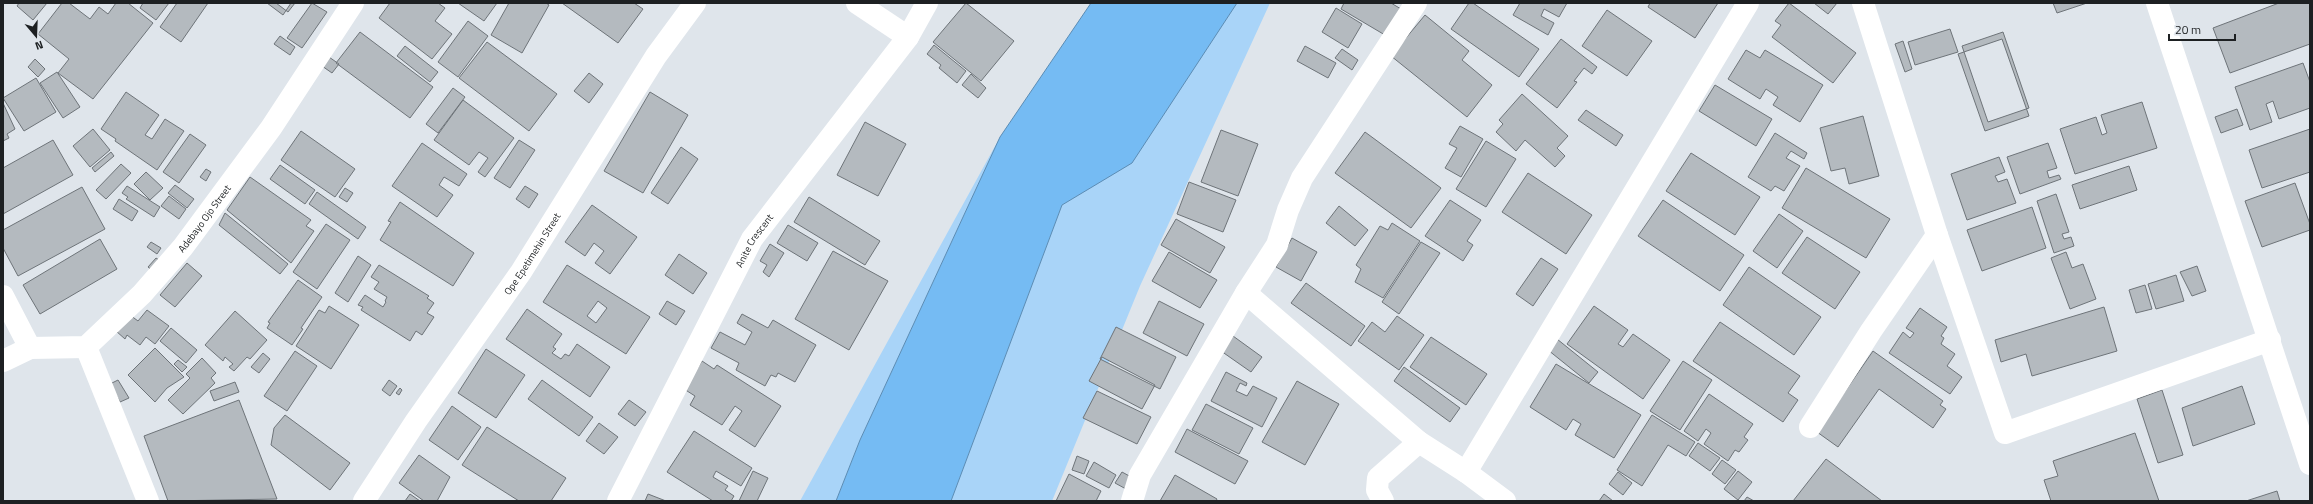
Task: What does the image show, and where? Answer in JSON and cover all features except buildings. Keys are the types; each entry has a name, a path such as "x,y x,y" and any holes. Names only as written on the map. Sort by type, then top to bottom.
{"street":[{"name":"Adebayo Ojo Street","path":"86,348 142,294 183,247 271,128 353,3"},
{"name":"Ope Epetimehin Street","path":"364,501 416,421 521,272 656,56 695,3"},
{"path":"857,3 908,37"},
{"name":"Anite Crescent","path":"618,501 752,239 908,37 927,3"},
{"path":"1132,501 1140,476 1246,293 1277,245 1288,210 1302,178 1416,3"},
{"path":"1466,472 1748,3"},
{"path":"1863,3 1937,235 2005,433 2270,340"},
{"path":"2157,3 2310,464"},
{"path":"1810,426 1871,331 1937,235"},
{"path":"1246,293 1419,442 1466,472 1505,501"},
{"path":"3,296 30,348"},
{"path":"3,361 30,348 86,348 148,501"},
{"path":"1383,501 1377,490 1378,478 1419,442"}],"shaded area":[{"path":"1091,3 1237,3 1132,163 1062,205 951,501 836,501 860,440 1000,137"},
{"path":"1237,3 1270,3 1140,286 1052,501 951,501 1062,205 1132,162"},
{"path":"1000,137 860,440 836,501 800,501"}]}
